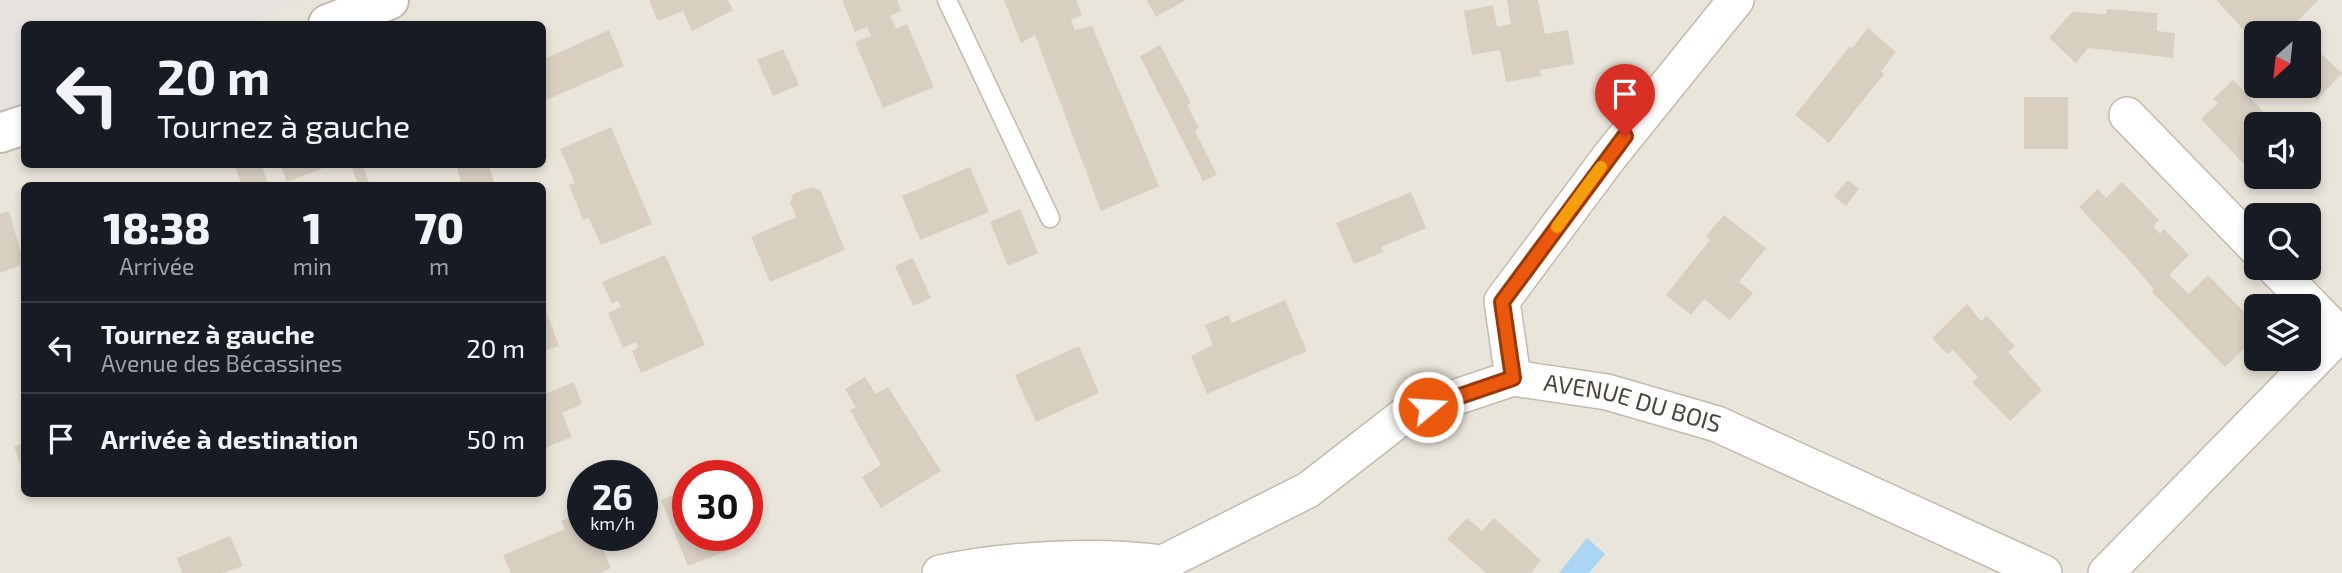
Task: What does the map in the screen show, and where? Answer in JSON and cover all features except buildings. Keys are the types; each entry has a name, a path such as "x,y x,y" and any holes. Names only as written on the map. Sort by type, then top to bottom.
{"street":[{"path":"336,21 389,0"},
{"path":"1513,378 1502,302 1609,156 1736,0"},
{"path":"2127,115 2244,236"},
{"path":"0,133 21,126"},
{"path":"2106,573 2341,334 2287,280"},
{"name":"AVENUE DU BOIS","path":"1162,568 1308,490 1406,414 1513,378 1607,391 1717,424 2044,573"},
{"path":"940,573 968,567 1118,557 1162,568"}],"lane":[{"path":"947,0 1050,218"}],"shaded area":[{"path":"0,0 308,0 250,21 21,21 21,105 0,113"},
{"path":"300,0 2342,0 2342,573 0,573 0,105 21,97 21,168 546,168 546,21 238,21"}],"water":[{"path":"1587,538 1605,554 1589,573 1559,573"}],"slow traffic":[{"path":"1557,227 1601,167"}],"route":[{"path":"1428,407 1513,378 1502,302 1625,136"}]}
